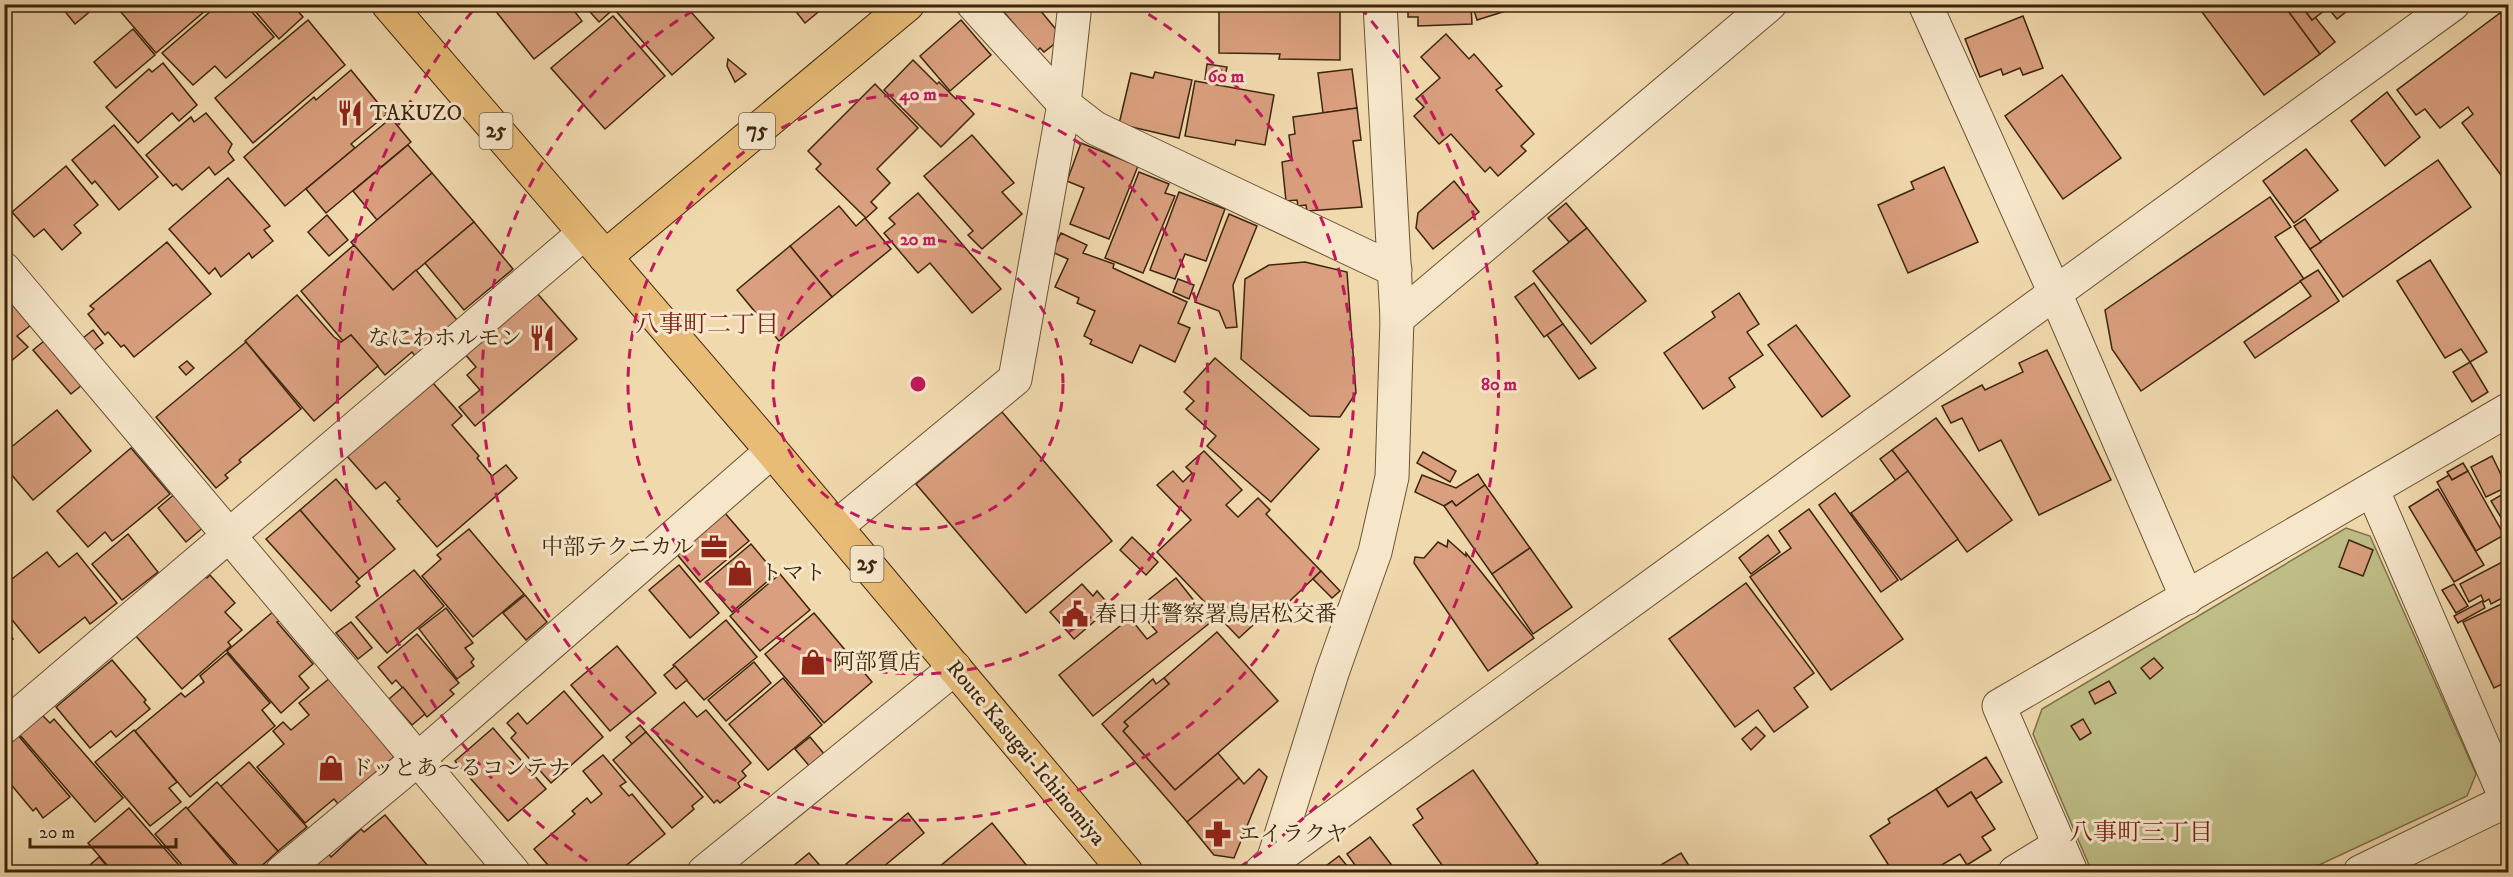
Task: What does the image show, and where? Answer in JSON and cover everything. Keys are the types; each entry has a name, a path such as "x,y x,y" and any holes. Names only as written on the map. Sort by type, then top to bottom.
{"main road":[{"name":"Route Kasugai-Ichinomiya","path":"388,4 772,451 1126,873"},
{"name":"75","path":"594,245 908,4"}],"street":[{"path":"973,4 1064,104 1095,128 1395,270"},
{"path":"836,527 1015,379 1064,104 1075,4"},
{"path":"1267,867 1375,552 1390,488 1397,319 1380,4"},
{"path":"1397,319 1770,4"},
{"path":"1925,4 2055,293 2187,598"},
{"path":"1267,867 2453,4"},
{"path":"4,727 230,537 594,245"},
{"path":"4,269 513,873"},
{"path":"2015,873 2065,859 1999,706 2373,491 2508,410"},
{"path":"282,873 418,759 772,451"},
{"path":"2360,873 2508,801 2373,491"},
{"path":"704,873 955,668"}],"shaded area":[{"path":"2346,528 2370,536 2476,774 2467,796 2304,872 2092,872 2033,734 2042,709"}],"building":[{"path":"59,4 99,4 75,24"},
{"path":"114,4 213,4 156,53"},
{"path":"219,4 245,4 274,37 226,78 215,66 193,85 162,53"},
{"path":"249,4 292,4 303,17 279,39"},
{"path":"490,4 569,4 582,21 534,59"},
{"path":"583,4 619,4 599,22"},
{"path":"622,4 684,4 714,38 672,75 615,10"},
{"path":"790,4 828,4 805,23"},
{"path":"997,4 1035,4 1059,33 1058,41 1044,52 1040,48 1037,51"},
{"path":"1219,4 1340,4 1340,60 1279,59 1280,54 1219,53"},
{"path":"1408,4 1471,4 1472,24 1418,26 1418,17 1408,17"},
{"path":"1472,4 1528,4 1477,20"},
{"path":"2196,4 2283,4 2320,54 2264,95"},
{"path":"2283,4 2300,4 2312,20 2315,17 2335,42 2320,54"},
{"path":"2300,4 2356,4 2337,19 2328,8 2312,20"},
{"path":"2500,13 2508,24 2507,183 2462,123 2473,114 2468,107 2440,128 2425,109 2416,115 2397,90"},
{"path":"613,16 665,76 605,129 551,68"},
{"path":"2023,16 2043,68 2023,75 2020,68 2003,75 2001,69 1980,77 1965,39"},
{"path":"308,20 345,65 253,143 215,98"},
{"path":"961,20 991,55 950,91 920,56"},
{"path":"133,29 155,55 116,88 94,62"},
{"path":"1446,34 1469,59 1474,54 1502,86 1496,90 1534,134 1521,146 1526,151 1498,176 1490,167 1485,172 1451,134 1439,144 1414,116 1424,107 1416,99 1440,78 1421,57"},
{"path":"728,59 746,74 735,82 727,66"},
{"path":"913,60 937,84 939,82 956,99 958,97 974,114 941,147 884,90"},
{"path":"163,63 197,105 179,121 172,113 138,143 106,107 149,69 152,72"},
{"path":"1207,64 1227,67 1224,82 1205,79"},
{"path":"1352,69 1357,108 1323,113 1318,73"},
{"path":"351,70 387,114 351,144 355,148 285,206 244,157 314,97 316,100"},
{"path":"1155,72 1192,80 1179,138 1119,124 1131,73 1153,78"},
{"path":"2062,75 2121,158 2063,199 2005,116"},
{"path":"1195,81 1274,95 1265,145 1236,140 1235,145 1185,136"},
{"path":"875,84 918,128 877,169 890,183 871,202 877,208 866,218 816,169 821,164 808,151"},
{"path":"2387,92 2420,137 2385,166 2351,121"},
{"path":"1357,108 1361,140 1353,141 1362,207 1307,211 1306,205 1298,206 1297,200 1286,201 1282,162 1292,160 1289,135 1295,134 1293,117"},
{"path":"206,113 232,144 228,152 234,160 215,175 209,167 182,190 176,184 173,186 146,155 191,117 194,122"},
{"path":"391,118 411,142 326,213 306,189"},
{"path":"114,125 158,177 119,210 95,181 92,184 72,160"},
{"path":"972,135 1014,183 1002,192 1022,214 982,249 968,235 973,231 924,176"},
{"path":"1081,143 1138,166 1109,239 1070,224 1084,188 1067,181"},
{"path":"408,145 432,173 377,220 353,191"},
{"path":"2306,149 2338,190 2294,223 2263,181"},
{"path":"2438,160 2471,207 2343,297 2310,249"},
{"path":"66,166 98,205 74,225 81,233 62,250 44,229 34,237 12,212"},
{"path":"1944,167 1978,242 1908,273 1878,205 1914,189 1911,182"},
{"path":"1139,172 1169,184 1165,193 1175,196 1143,273 1105,258"},
{"path":"432,173 474,222 393,290 351,242"},
{"path":"228,178 270,226 264,230 273,241 252,258 249,253 221,277 215,268 209,274 169,229"},
{"path":"1454,181 1479,212 1433,249 1416,228 1418,213"},
{"path":"1179,192 1225,209 1206,261 1185,254 1175,279 1150,270"},
{"path":"918,193 1001,289 972,313 930,263 918,273 884,233 895,224 889,218"},
{"path":"2270,197 2291,227 2275,237 2304,279 2141,391 2112,349 2105,310"},
{"path":"1566,203 1587,228 1569,242 1548,218"},
{"path":"839,206 856,226 865,218 891,249 832,297 790,246"},
{"path":"1229,214 1257,226 1233,285 1237,327 1226,328 1219,311 1195,302"},
{"path":"327,215 348,240 329,256 308,232"},
{"path":"2305,219 2321,242 2310,249 2294,226"},
{"path":"474,222 513,269 464,310 425,263"},
{"path":"1587,228 1646,301 1591,344 1533,271"},
{"path":"1061,233 1087,245 1083,253 1114,264 1113,268 1187,302 1178,323 1190,328 1175,362 1140,345 1132,363 1090,344 1092,340 1084,336 1095,311 1077,303 1079,298 1055,287 1068,259 1052,252"},
{"path":"167,242 211,294 134,357 124,345 121,347 108,332 105,335 88,314 94,309 90,306"},
{"path":"354,245 393,290 416,270 457,320 415,356 412,352 385,375 351,335 343,341 301,291"},
{"path":"790,246 832,297 779,341 737,290"},
{"path":"2430,260 2487,352 2470,362 2461,349 2445,358 2397,281"},
{"path":"1305,262 1347,272 1356,393 1340,417 1310,416 1241,359 1245,279 1269,265"},
{"path":"2318,270 2339,301 2255,358 2244,342 2311,296 2300,281"},
{"path":"1178,279 1194,285 1189,299 1173,292"},
{"path":"1534,283 1563,324 1544,337 1515,297"},
{"path":"536,292 577,339 475,426 459,407 480,390 467,375 476,367 464,353"},
{"path":"1739,293 1759,324 1747,332 1763,355 1729,378 1735,387 1703,409 1664,353 1715,317 1712,312"},
{"path":"4,294 31,325 17,336 28,347 4,367"},
{"path":"297,295 334,337 341,342 351,335 378,366 314,421 245,341"},
{"path":"1563,324 1596,368 1579,379 1547,335"},
{"path":"1796,325 1850,396 1822,417 1768,345"},
{"path":"93,330 103,343 94,350 83,338"},
{"path":"44,341 82,385 71,394 33,350"},
{"path":"246,342 301,409 239,460 241,462 225,475 228,478 216,488 156,417"},
{"path":"2047,350 2111,480 2039,515 2001,440 1979,451 1962,418 1951,423 1942,406 1982,385 1985,390 2023,372 2019,363"},
{"path":"1215,358 1319,449 1271,502 1207,446 1216,436 1186,409 1194,401 1184,392"},
{"path":"187,361 194,368 186,375 179,367"},
{"path":"2470,362 2488,392 2472,402 2453,372"},
{"path":"433,383 462,416 452,425 479,456 477,458 492,476 506,465 517,478 437,547 397,501 400,499 385,482 376,489 347,456"},
{"path":"57,410 91,451 33,500 4,466 4,453"},
{"path":"1002,412 1112,541 1026,613 916,484"},
{"path":"1936,418 2012,520 1967,552 1892,450"},
{"path":"131,448 170,494 112,541 105,532 88,547 57,511"},
{"path":"1892,450 1908,471 1896,481 1880,459"},
{"path":"1204,451 1242,490 1226,505 1238,517 1258,498 1270,510 1266,514 1321,571 1270,620 1264,615 1239,638 1157,552 1191,520 1157,485 1173,471 1183,482 1192,473 1186,467"},
{"path":"1423,452 1456,471 1450,482 1417,463"},
{"path":"2492,456 2507,487 2486,497 2471,467"},
{"path":"2463,463 2468,471 2452,480 2447,472"},
{"path":"1908,471 1958,539 1901,580 1851,513"},
{"path":"2468,471 2504,535 2476,551 2437,482 2449,475 2452,480"},
{"path":"1478,474 1485,485 1456,506 1452,501 1444,506 1415,492 1422,475 1456,488"},
{"path":"336,479 395,549 359,579 300,510"},
{"path":"1485,485 1530,548 1492,574 1444,506 1452,501 1456,506"},
{"path":"2438,489 2484,565 2454,582 2409,507"},
{"path":"2508,491 2508,529 2491,501"},
{"path":"177,492 205,526 186,542 158,508"},
{"path":"1835,493 1898,580 1881,592 1819,505"},
{"path":"1809,509 1903,639 1831,690 1750,577 1791,548 1779,531"},
{"path":"300,510 359,579 356,582 360,586 331,611 266,539"},
{"path":"724,512 749,541 700,582 675,552"},
{"path":"469,529 524,594 473,637 422,576 441,559 437,555"},
{"path":"128,534 158,572 122,600 92,564"},
{"path":"1768,535 1780,552 1751,574 1739,558"},
{"path":"1132,537 1158,562 1146,575 1120,550"},
{"path":"1448,540 1466,556 1466,553 1534,638 1488,671 1414,563 1415,557 1424,558 1438,542 1447,547"},
{"path":"2349,540 2373,550 2363,576 2339,567"},
{"path":"751,544 776,574 732,612 706,582"},
{"path":"1530,548 1572,607 1533,634 1492,574"},
{"path":"47,552 59,567 77,553 117,603 90,624 85,617 39,653 4,610 4,585"},
{"path":"2508,559 2508,595 2491,604 2489,599 2484,602 2481,595 2469,602 2460,584"},
{"path":"679,565 719,613 690,638 649,590"},
{"path":"414,570 444,606 387,653 356,617"},
{"path":"1321,571 1340,591 1332,598 1313,579"},
{"path":"780,574 810,610 760,651 730,616"},
{"path":"204,575 207,578 210,575 235,603 225,612 242,630 228,642 231,646 182,689 135,635"},
{"path":"1176,578 1211,622 1093,716 1059,675 1130,618 1147,639 1157,632 1141,613 1151,605 1147,601"},
{"path":"1746,583 1814,673 1794,688 1808,707 1774,732 1758,710 1735,727 1669,639"},
{"path":"1082,584 1093,596 1097,591 1111,607 1074,639 1050,612"},
{"path":"2454,584 2468,606 2456,613 2442,590"},
{"path":"525,595 547,622 526,640 503,613"},
{"path":"2482,601 2485,608 2458,623 2454,616"},
{"path":"2508,601 2508,681 2494,688 2463,622"},
{"path":"446,608 473,643 465,648 474,659 471,662 474,666 457,679 419,629"},
{"path":"275,610 281,619 277,622 313,664 299,676 309,688 281,713 227,651"},
{"path":"814,613 872,682 824,723 765,654"},
{"path":"726,620 757,657 704,700 673,665"},
{"path":"351,622 372,648 358,659 336,633"},
{"path":"4,630 13,639 4,646"},
{"path":"1217,632 1278,701 1175,790 1123,731 1128,726 1124,722 1169,684 1164,678"},
{"path":"417,634 459,683 450,690 454,694 427,717 396,680 392,684 378,667"},
{"path":"617,646 656,693 610,731 571,685"},
{"path":"227,653 270,703 262,710 275,726 190,797 135,731 181,693 185,697 204,682 200,676"},
{"path":"2154,658 2163,668 2150,679 2141,668"},
{"path":"112,660 146,700 144,702 150,709 116,737 111,731 90,748 56,707"},
{"path":"754,662 771,683 726,721 708,700"},
{"path":"675,666 687,680 676,689 664,675"},
{"path":"330,678 394,757 338,804 334,799 305,823 257,767 284,744 273,731 283,722 291,730 309,715 299,703"},
{"path":"783,678 822,725 768,770 729,724"},
{"path":"1164,678 1169,684 1124,722 1128,726 1123,731 1175,790 1218,753 1239,778 1187,822 1102,724 1153,679 1156,684"},
{"path":"2109,681 2116,693 2095,704 2089,692"},
{"path":"403,687 425,714 412,725 389,699"},
{"path":"564,691 603,737 551,783 511,738 516,733 507,723 518,713 527,724"},
{"path":"684,702 697,717 706,710 751,763 742,771 746,776 738,783 740,787 720,803 717,800 714,803 652,729"},
{"path":"42,715 50,723 54,719 123,798 95,822 19,734"},
{"path":"2083,719 2091,733 2080,740 2071,726"},
{"path":"640,725 646,732 632,744 626,737"},
{"path":"1756,727 1765,736 1751,750 1742,739"},
{"path":"493,728 546,789 508,821 455,761"},
{"path":"134,730 177,782 169,788 181,802 150,826 95,762"},
{"path":"646,732 703,797 692,806 694,809 672,828 613,760"},
{"path":"17,734 70,797 43,818 36,808 33,811 4,776 4,744"},
{"path":"810,737 825,755 811,768 795,749"},
{"path":"603,755 626,782 620,786 629,796 632,794 665,834 618,872 554,872 534,849 575,814 572,811 587,798 591,803 602,794 583,771"},
{"path":"1986,757 2002,782 1976,799 1971,792 1948,807 1936,789"},
{"path":"249,762 307,827 278,851 220,787"},
{"path":"1259,769 1267,777 1234,858 1214,855 1187,822 1239,778 1244,784"},
{"path":"1473,770 1538,863 1524,872 1447,872 1413,825 1423,818 1417,809"},
{"path":"217,782 278,851 255,872 244,872 187,809"},
{"path":"1936,789 1948,807 1971,792 1995,829 1982,837 1991,850 1967,865 1960,854 1930,872 1893,872 1870,836 1890,823 1888,819"},
{"path":"186,807 241,872 188,872 155,834"},
{"path":"129,808 185,872 113,872 88,843"},
{"path":"908,813 924,833 877,872 853,872 846,864"},
{"path":"385,815 433,872 316,872 312,867 329,854 331,857 361,829 364,832"},
{"path":"992,823 1032,872 933,872"},
{"path":"1370,837 1397,872 1360,872 1347,854"},
{"path":"809,853 823,869 826,866 832,872 786,872"},
{"path":"1681,853 1693,872 1649,872"},
{"path":"1339,856 1352,872 1318,872"},
{"path":"99,857 112,872 82,872"}],"place":[{"name":"TAKUZO","path":"350,113"},
{"name":"なにわホルモン","path":"542,338"},
{"name":"中部テクニカル","path":"714,547"},
{"name":"トマト","path":"740,573"},
{"name":"春日井警察署鳥居松交番","path":"1075,614"},
{"name":"阿部質店","path":"813,662"},
{"name":"ドッとあ〜るコンテナ","path":"331,768"},
{"name":"エイラクヤ","path":"1218,834"}],"district":[{"name":"八事町二丁目","path":"707,325"},
{"name":"八事町三丁目","path":"2141,833"}]}
